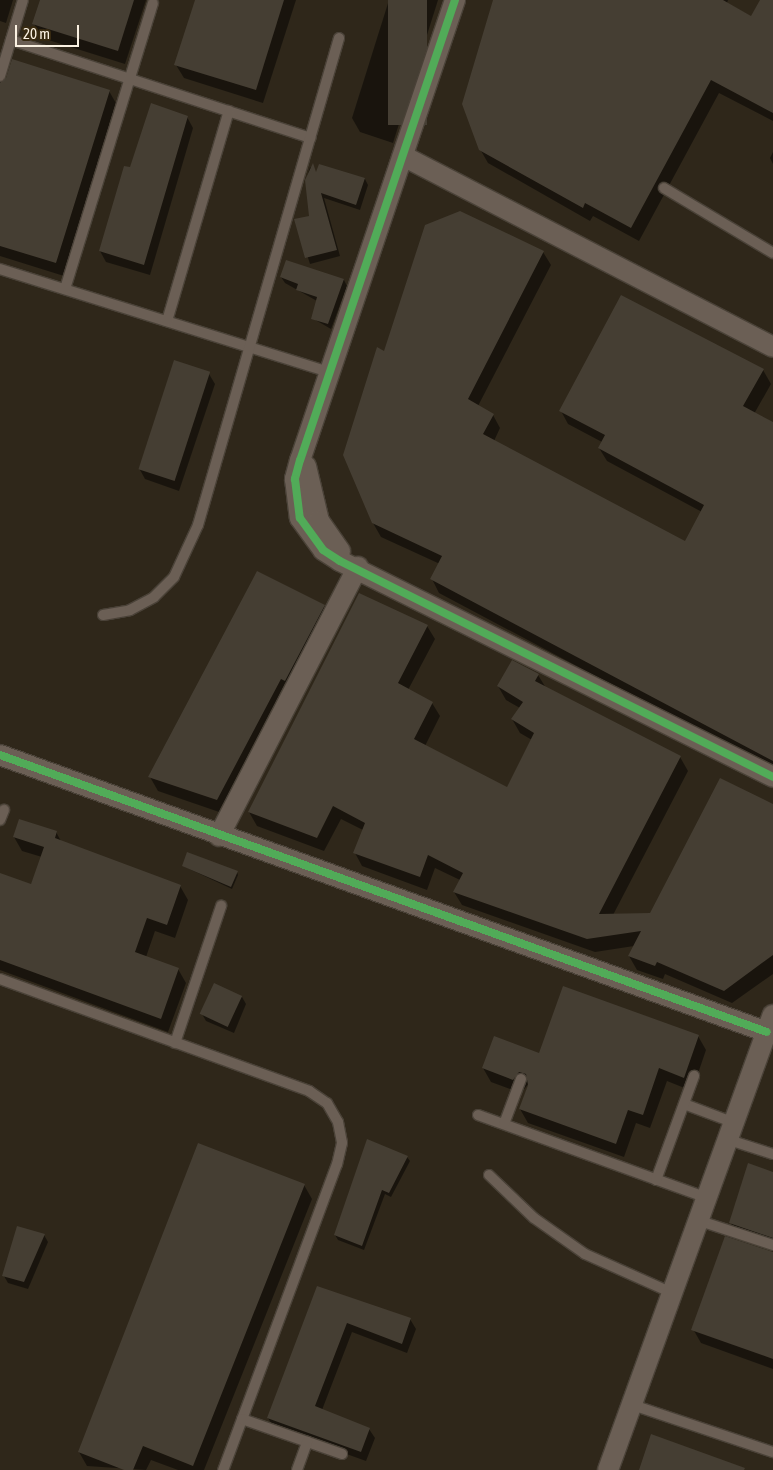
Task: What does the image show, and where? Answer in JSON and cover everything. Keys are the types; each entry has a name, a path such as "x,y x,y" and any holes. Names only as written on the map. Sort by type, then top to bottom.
{"street":[{"path":"455,0 309,442 307,483 319,522 342,554 358,567 771,778"},
{"path":"403,156 773,347"},
{"path":"219,836 358,567"},
{"path":"0,755 219,836 770,1024 728,1131 608,1470"}],"lane":[{"path":"0,76 23,0"},
{"path":"65,289 153,3"},
{"path":"103,615 130,610 154,597 174,577 210,495 339,38"},
{"path":"11,40 310,138"},
{"path":"167,321 229,111"},
{"path":"664,188 773,253"},
{"path":"0,269 331,373"},
{"path":"175,1043 221,906"},
{"path":"0,979 314,1094 333,1112 341,1132 337,1164 223,1470"},
{"path":"656,1180 694,1076"},
{"path":"504,1124 521,1079"},
{"path":"684,1104 728,1131 773,1154"},
{"path":"478,1115 705,1197"},
{"path":"489,1175 534,1218 578,1250 672,1293"},
{"path":"697,1220 773,1245"},
{"path":"630,1404 773,1452"},
{"path":"242,1419 342,1454"},
{"path":"298,1470 307,1442"}],"building":[{"path":"40,0 134,0 118,51 32,24"},
{"path":"195,0 284,0 256,90 174,65"},
{"path":"388,0 427,0 427,125 388,125"},
{"path":"493,0 723,0 751,16 760,0 773,0 773,113 711,80 631,228 585,203 583,208 479,150 462,104"},
{"path":"12,59 110,90 56,263 0,246 0,83 6,78"},
{"path":"151,103 188,116 144,265 99,251 124,166 130,167"},
{"path":"313,163 316,172 319,164 365,178 356,205 321,193 337,250 305,258 294,219 309,216 305,180"},
{"path":"460,211 544,251 468,399 494,414 483,434 685,541 704,505 598,448 605,435 559,411 621,295 764,369 743,406 773,422 773,761 430,579 442,556 372,523 343,455 377,347 384,351 425,225"},
{"path":"286,260 344,279 328,324 311,319 317,297 296,290 298,284 280,277"},
{"path":"174,360 210,372 175,481 138,469"},
{"path":"257,571 325,605 285,681 281,679 217,800 148,777"},
{"path":"359,593 428,625 398,683 433,702 414,739 507,787 534,733 511,719 523,702 497,686 512,660 539,674 535,681 681,756 599,914 650,913 720,778 773,804 773,955 724,991 657,962 655,966 628,956 641,931 587,939 453,892 463,873 428,855 420,877 353,853 365,823 333,806 317,838 248,812"},
{"path":"19,819 57,831 55,838 181,885 167,925 147,918 135,952 179,968 161,1019 0,960 0,873 31,884 44,847 13,837"},
{"path":"187,852 238,871 231,887 182,866"},
{"path":"214,983 242,996 228,1027 200,1014"},
{"path":"563,986 699,1035 684,1078 659,1068 643,1115 628,1110 616,1144 519,1109 528,1085 526,1074 519,1072 513,1080 482,1068 494,1036 539,1053"},
{"path":"367,1139 408,1156 389,1193 382,1190 362,1246 334,1235"},
{"path":"198,1143 305,1184 193,1466 143,1446 133,1470 124,1470 78,1452"},
{"path":"748,1163 773,1172 773,1238 729,1223"},
{"path":"17,1226 45,1234 24,1282 2,1276"},
{"path":"725,1236 773,1252 773,1359 691,1330"},
{"path":"317,1286 411,1318 402,1344 347,1323 315,1406 370,1428 361,1452 267,1418"},
{"path":"651,1434 745,1468 744,1470 639,1470"}],"cycle path":[{"path":"455,0 300,460 295,479 300,518 323,550 340,561 773,777"},
{"path":"0,755 767,1032"}]}
